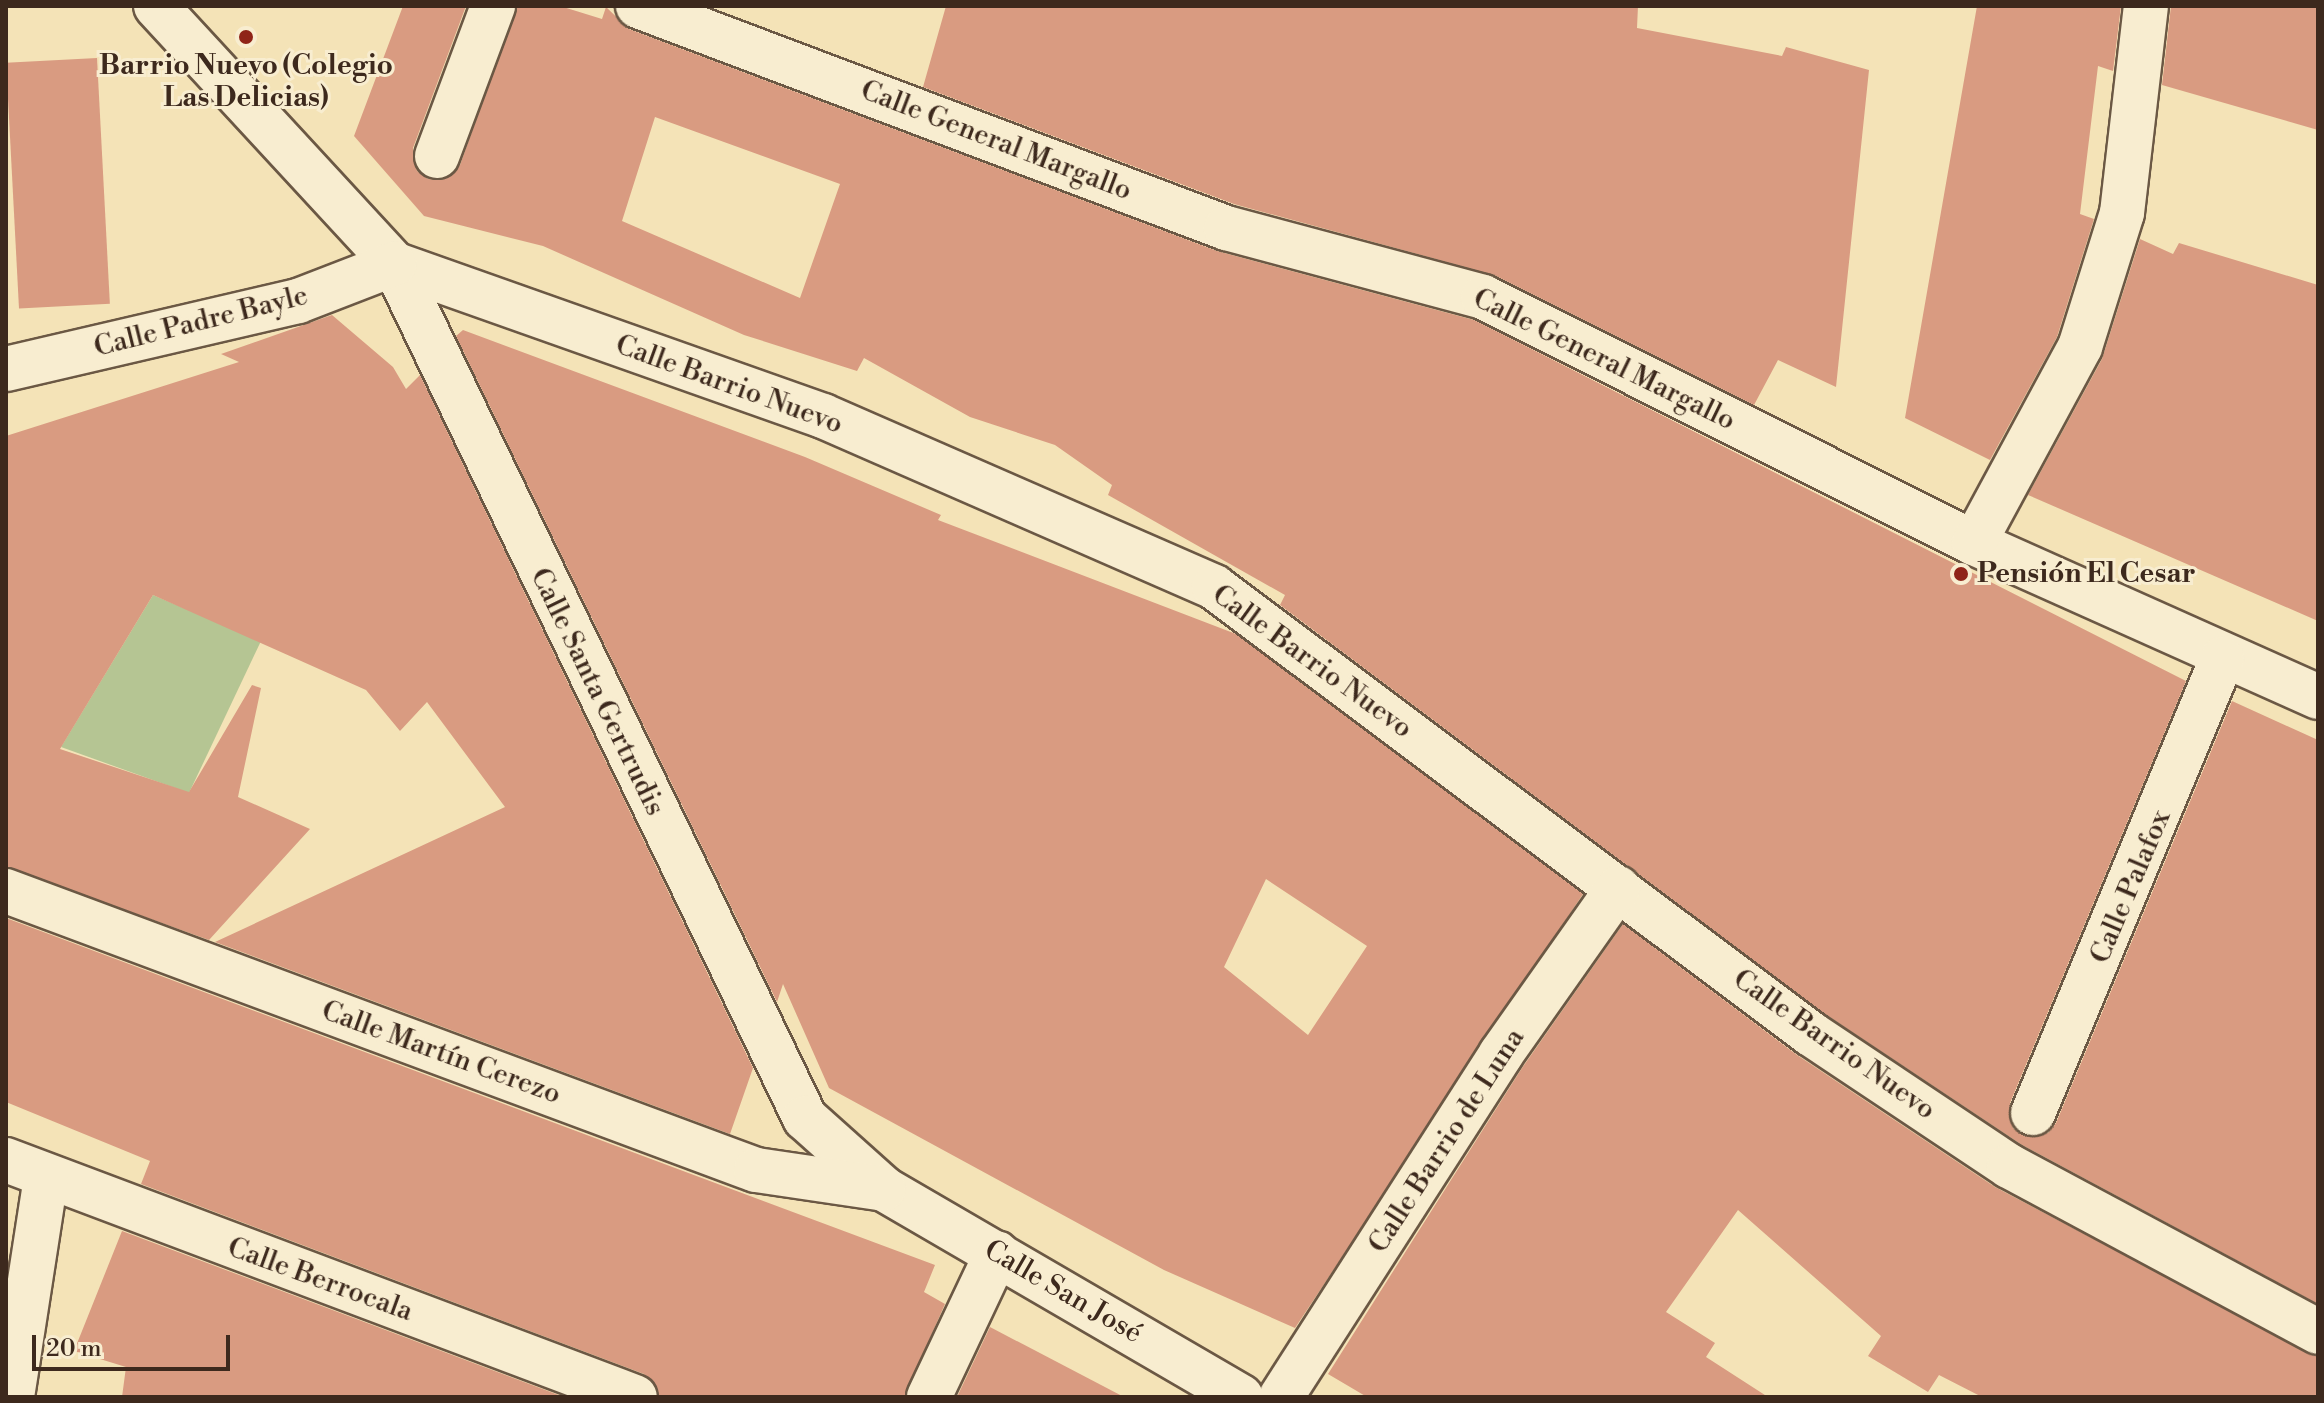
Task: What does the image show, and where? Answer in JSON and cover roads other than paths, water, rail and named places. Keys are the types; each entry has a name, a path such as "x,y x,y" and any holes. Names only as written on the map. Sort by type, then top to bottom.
{"street":[{"name":"Calle Barrio Nuevo","path":"156,6 394,264 823,416 1214,587 1811,1034 2009,1166 2318,1332"},
{"path":"437,156 493,6"},
{"name":"Calle General Margallo","path":"638,6 1226,228 1483,297 1974,543 2222,659 2318,697"},
{"path":"1974,543 2080,347 2122,213 2146,6"},
{"name":"Calle Padre Bayle","path":"6,369 298,301 394,264"},
{"name":"Calle Santa Gertrudis","path":"394,264 805,1118 884,1189"},
{"name":"Calle Palafox","path":"2033,1113 2222,659"},
{"name":"Calle Barrio de Luna","path":"1281,1397 1501,1054 1618,888"},
{"name":"Calle Martín Cerezo","path":"6,891 756,1170 884,1189"},
{"path":"756,1170 784,1162 805,1118"},
{"name":"Calle Berrocala","path":"6,1160 46,1178 635,1397"},
{"path":"12,1397 46,1178"},
{"name":"Calle San José","path":"884,1189 1241,1397"},
{"path":"929,1397 997,1253"}],"place":[{"name":"Barrio Nuevo (Colegio Las Delicias)","path":"246,37"},
{"name":"Pensión El Cesar","path":"1961,574"}]}
